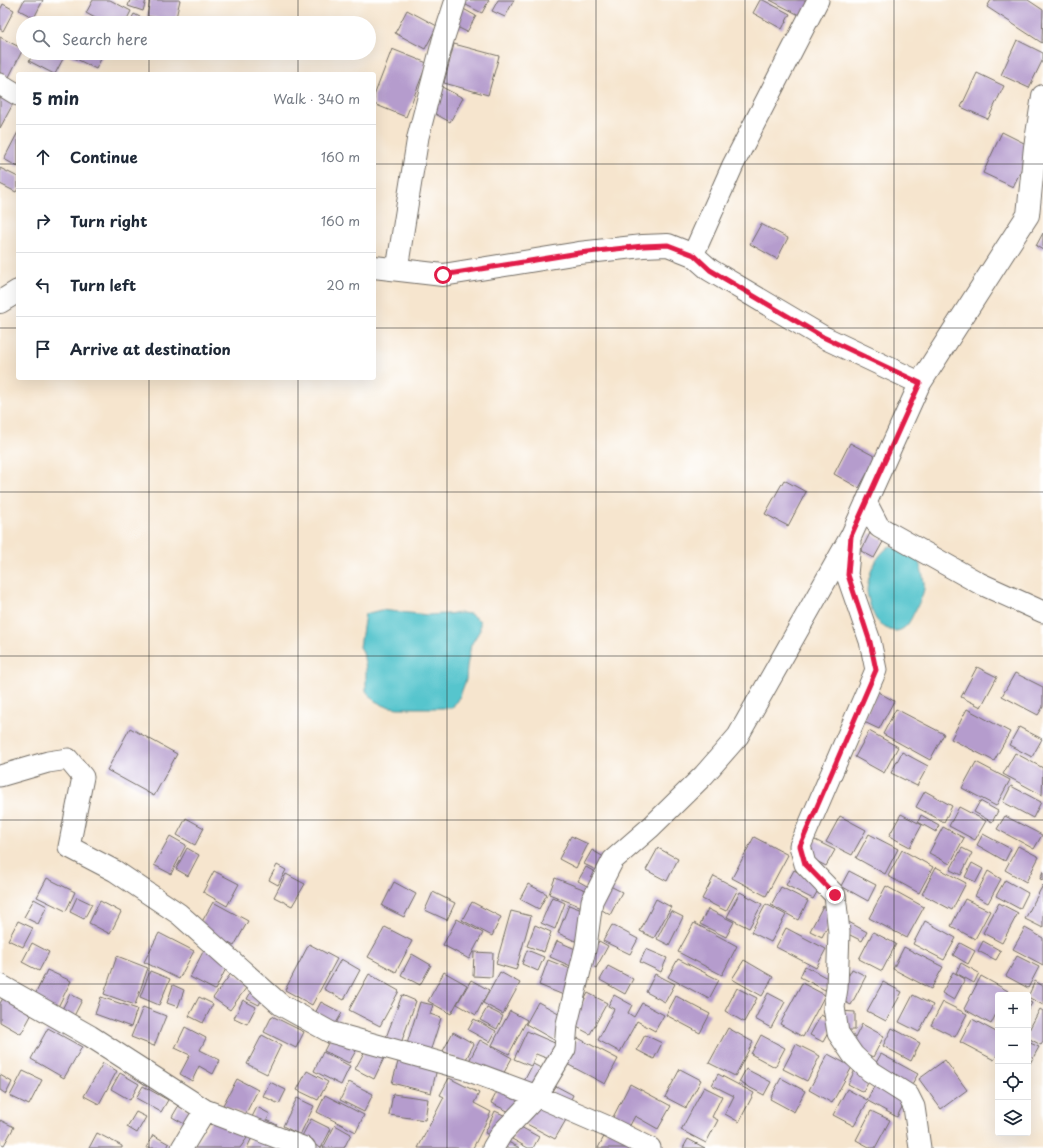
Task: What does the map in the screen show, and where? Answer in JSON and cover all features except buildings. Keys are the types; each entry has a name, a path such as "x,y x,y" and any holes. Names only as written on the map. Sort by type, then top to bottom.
{"street":[{"path":"397,269 418,137 443,40 456,0"},
{"path":"694,255 733,165 818,0"},
{"path":"0,84 16,94"},
{"path":"493,1148 502,1133 537,1096 564,1049 567,1024 586,946 592,901 612,860 651,827 704,776 738,736 851,536 920,383 1028,215 1035,147 1043,96"},
{"path":"376,267 443,275 579,253 643,246 668,245 694,255 710,270 823,337 920,383"},
{"path":"0,302 16,291"},
{"path":"866,502 880,526 979,583 1043,612"},
{"path":"851,536 848,575 870,642 876,670 800,846 805,864 835,895 839,932 837,988 834,1007 838,1033 853,1055 870,1071 908,1095 914,1107 920,1148"},
{"path":"0,776 48,762 68,759 83,777 69,847 115,871 179,914 281,1004 330,1032 464,1069 537,1096 606,1126 650,1148"},
{"path":"0,985 90,1036 204,1110 305,1148"},
{"path":"182,1148 204,1110"}],"water":[{"path":"890,546 908,553 917,559 924,582 923,594 920,602 905,627 897,631 889,630 876,619 871,609 867,593 871,571 881,554"},
{"path":"381,610 428,615 462,613 470,614 480,621 480,630 471,645 466,680 460,696 452,708 398,708 385,706 375,701 366,691 366,669 363,652 360,647 365,614"}],"route":[{"path":"443,275 579,253 643,246 668,245 694,255 710,270 823,337 920,383 851,536 848,575 870,642 876,670 800,846 805,864 835,895"}]}
